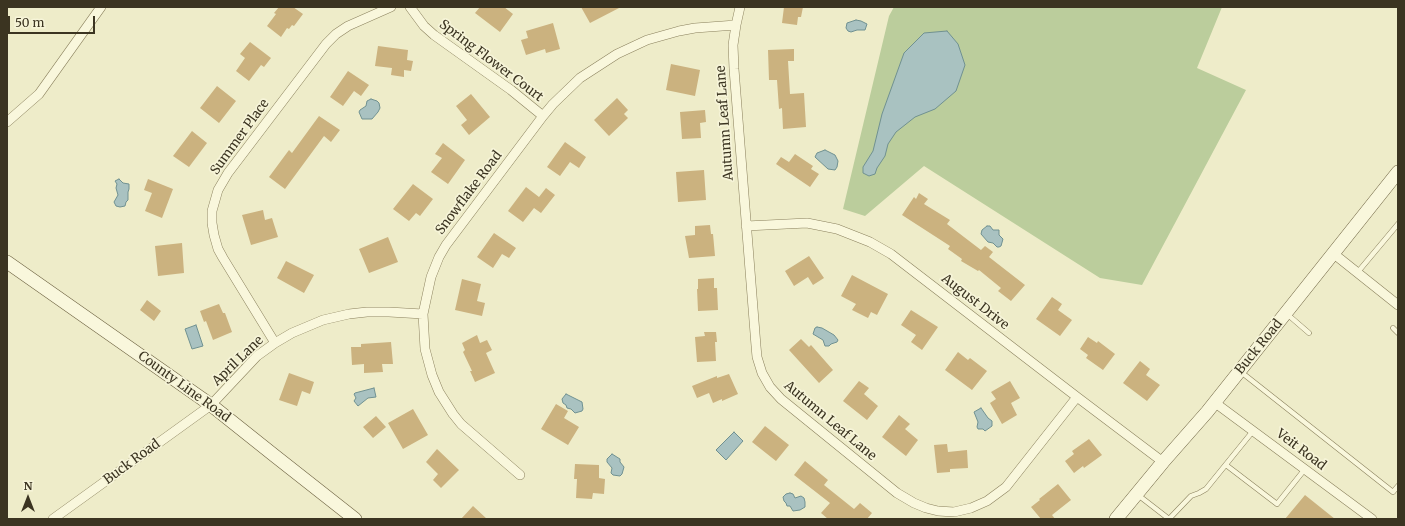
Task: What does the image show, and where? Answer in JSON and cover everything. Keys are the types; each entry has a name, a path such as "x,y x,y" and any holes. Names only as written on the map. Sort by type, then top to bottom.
{"street":[{"path":"7,122 39,94 101,7"},
{"name":"Summer Place","path":"275,343 218,249 212,223 212,211 218,190 228,173 291,89 331,39 348,26 391,7"},
{"name":"Spring Flower Court","path":"410,7 424,26 434,35 511,90 543,116"},
{"name":"Autumn Leaf Lane","path":"740,7 733,45 746,226 757,357 762,373 770,387 781,399 897,493 914,503 938,511 954,512 971,508 987,501 1006,487 1076,398"},
{"name":"Snowflake Road","path":"520,475 461,424 439,392 432,375 425,349 423,314 431,277 439,257 446,245 543,116 553,104 580,78 603,62 632,46 647,40 678,31 736,25"},
{"name":"Buck Road","path":"1116,519 1214,402 1334,254 1398,172"},
{"name":"August Drive","path":"746,226 806,223 837,229 870,242 891,254 1076,398 1163,462"},
{"path":"1334,254 1398,305"},
{"name":"County Line Road","path":"7,262 211,405 355,519"},
{"name":"April Lane","path":"211,405 257,356 275,343 306,327 323,320 367,312 423,314"},
{"name":"Veit Road","path":"1214,402 1372,519"},
{"name":"Buck Road","path":"54,519 211,405"}],"lane":[{"path":"1358,273 1398,224"},
{"path":"1286,313 1309,333"},
{"path":"1393,328 1398,333"},
{"path":"1240,370 1393,492 1398,486"},
{"path":"1137,494 1169,519 1191,496 1206,489 1254,431"},
{"path":"1226,466 1277,504 1305,469"}],"green space":[{"path":"894,7 1222,7 1197,68 1246,90 1142,285 1100,278 924,166 865,216 843,209 889,16"}],"water":[{"path":"856,20 867,24 865,30 848,31 846,28 847,23"},
{"path":"947,31 958,44 965,65 956,91 935,109 915,117 896,132 888,144 885,156 875,174 869,176 863,173 863,167 873,151 882,114 904,53 924,33"},
{"path":"371,99 379,103 380,108 372,119 362,119 359,112 366,106 367,101"},
{"path":"825,150 835,155 838,161 835,170 828,169 815,157 817,153"},
{"path":"119,179 123,183 129,184 128,200 125,206 120,207 116,206 114,202 118,195 116,188 117,184 115,181"},
{"path":"987,226 990,226 993,230 999,230 999,235 1003,239 1001,246 997,247 993,243 988,242 981,234 982,230"},
{"path":"196,325 203,346 192,349 185,329"},
{"path":"815,328 822,328 834,335 838,340 837,342 829,346 825,346 823,340 813,334"},
{"path":"374,388 376,397 368,398 358,406 354,401 356,398 354,394"},
{"path":"566,394 582,402 582,411 575,413 571,409 567,408 562,399"},
{"path":"981,408 992,421 992,426 985,431 983,429 978,429 978,422 974,412"},
{"path":"734,432 743,441 726,460 716,450"},
{"path":"612,454 620,459 620,462 624,467 620,476 613,475 611,473 612,468 607,462 607,459"},
{"path":"790,493 793,494 795,498 801,496 804,498 805,507 800,510 793,511 790,506 787,506 783,497"}],"building":[{"path":"279,7 293,7 303,14 294,26 292,25 289,29 287,28 281,37 267,26 276,14 274,13"},
{"path":"480,7 504,7 513,14 500,32 475,13"},
{"path":"581,7 621,7 590,23"},
{"path":"784,7 803,7 801,17 798,17 797,25 782,23"},
{"path":"553,23 560,49 546,53 545,49 526,55 521,40 528,38 526,31"},
{"path":"250,42 271,58 264,67 261,65 249,81 236,71 245,58 240,54"},
{"path":"378,46 408,50 407,60 413,61 411,71 404,70 404,77 391,75 392,68 375,66"},
{"path":"794,49 794,61 788,61 790,94 804,93 806,127 783,129 782,108 779,109 777,80 769,80 768,50"},
{"path":"671,64 700,70 695,96 666,90"},
{"path":"348,71 369,85 361,96 354,91 343,106 330,97"},
{"path":"217,86 236,101 219,123 200,108"},
{"path":"471,94 490,117 469,135 461,125 467,120 456,106"},
{"path":"617,98 628,110 624,114 628,118 609,136 594,120"},
{"path":"705,110 706,122 700,123 701,138 682,139 680,112"},
{"path":"319,116 340,130 331,142 324,136 285,189 269,177 289,150 292,153"},
{"path":"192,131 207,143 189,167 173,156"},
{"path":"565,142 586,157 579,168 570,162 560,176 547,167"},
{"path":"443,143 465,160 448,184 431,172 442,158 435,154"},
{"path":"795,154 813,166 811,169 819,174 810,187 776,164 781,157 789,162"},
{"path":"704,170 706,200 678,202 676,172"},
{"path":"148,179 173,189 162,218 145,211 152,193 144,190"},
{"path":"413,184 433,199 420,216 416,213 409,221 393,209"},
{"path":"526,187 539,197 546,188 555,195 541,213 534,208 523,222 508,211"},
{"path":"919,193 928,199 924,204 950,220 947,224 981,250 985,246 993,252 989,257 1025,285 1011,301 998,291 1001,288 979,270 978,271 961,261 962,259 948,249 950,246 902,215 914,197 916,199"},
{"path":"263,210 265,220 272,218 278,237 251,245 242,215"},
{"path":"710,225 711,234 713,234 715,256 689,258 685,236 695,235 695,226"},
{"path":"494,233 516,248 509,258 502,254 493,268 477,257"},
{"path":"388,237 398,262 369,273 359,249"},
{"path":"182,243 184,273 158,276 155,246"},
{"path":"809,256 824,278 813,285 808,277 794,286 785,271"},
{"path":"286,261 314,275 304,293 277,278"},
{"path":"852,275 888,294 877,315 871,312 868,318 852,310 856,304 841,296"},
{"path":"714,278 714,288 717,288 718,310 698,311 698,279"},
{"path":"462,279 481,284 477,301 485,303 482,316 455,310"},
{"path":"1052,297 1062,304 1058,310 1072,320 1060,336 1036,319"},
{"path":"147,300 161,311 154,321 140,310"},
{"path":"219,304 223,313 225,313 232,332 213,340 206,321 204,322 200,311"},
{"path":"911,310 938,327 922,350 911,342 916,335 901,325"},
{"path":"704,332 716,332 716,361 697,362 695,337 705,336"},
{"path":"477,335 480,343 487,340 492,350 486,353 495,373 475,382 470,371 472,371 463,352 465,350 462,343"},
{"path":"1088,337 1097,343 1098,341 1115,354 1103,370 1086,358 1088,355 1080,349"},
{"path":"801,339 809,347 811,345 833,370 819,383 789,350"},
{"path":"391,342 393,364 382,364 383,372 364,373 364,364 352,365 351,347 361,347 361,344"},
{"path":"958,352 968,360 970,358 987,371 972,390 945,370"},
{"path":"1140,361 1150,369 1146,375 1160,385 1147,401 1123,383"},
{"path":"289,373 314,382 310,394 302,391 297,406 279,400"},
{"path":"729,374 738,394 713,403 709,393 697,398 692,386 717,376 717,378"},
{"path":"859,381 869,388 864,394 878,406 867,420 843,401"},
{"path":"1010,381 1020,398 1011,403 1017,415 1002,424 990,403 996,399 991,392"},
{"path":"556,404 568,411 564,418 579,427 568,445 541,429"},
{"path":"413,409 428,435 403,449 388,423"},
{"path":"899,415 910,424 905,429 918,440 906,456 882,437"},
{"path":"376,416 386,427 373,438 363,427"},
{"path":"765,426 789,445 776,461 752,442"},
{"path":"1089,439 1102,455 1084,468 1083,466 1074,473 1065,461 1074,454 1072,451"},
{"path":"947,444 948,452 967,450 968,468 950,469 950,472 937,473 934,445"},
{"path":"437,449 459,470 441,488 433,480 438,474 426,462"},
{"path":"805,461 828,480 824,485 854,509 860,503 872,513 867,519 828,519 821,513 830,503 794,475"},
{"path":"575,464 599,465 599,478 605,479 604,494 593,493 592,499 576,498 577,479 574,479"},
{"path":"1058,484 1071,500 1052,515 1055,519 1041,519 1031,507"},
{"path":"1305,495 1335,519 1285,519"},
{"path":"473,506 487,519 461,519"}]}
